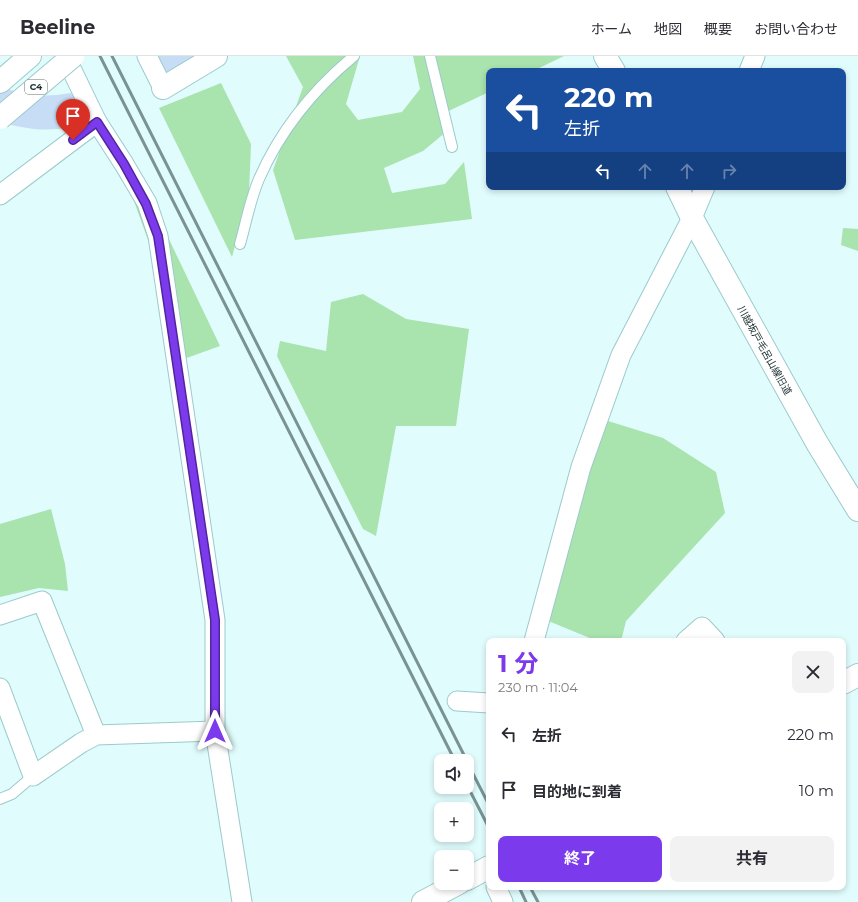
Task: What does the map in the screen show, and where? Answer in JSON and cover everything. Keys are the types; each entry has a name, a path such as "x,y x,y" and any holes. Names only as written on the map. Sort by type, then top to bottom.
{"main road":[{"path":"0,82 30,56"},
{"name":"C4","path":"0,118 73,56"},
{"path":"163,88 216,56"},
{"path":"605,56 612,68"},
{"name":"川越坂戸毛呂山線旧道","path":"678,190 692,218 817,443 858,510"},
{"path":"846,681 858,675"},
{"path":"474,877 486,875"},
{"path":"422,902 445,890"}],"street":[{"path":"65,56 97,122 124,164 146,204 158,236 215,620 215,731 242,902"},
{"path":"147,56 163,88"},
{"path":"750,68 755,56"},
{"path":"0,195 97,122"},
{"path":"535,638 581,467 621,355 692,218 704,190"},
{"path":"0,614 42,602 96,735"},
{"path":"689,638 702,627 712,638"},
{"path":"0,688 33,776 81,743 96,735 215,731"},
{"path":"457,701 486,704"},
{"path":"497,890 503,902"}],"lane":[{"path":"240,244 258,181 273,149 308,101 330,76 354,56"},
{"path":"430,56 452,147"},
{"path":"0,799 12,794 33,776"}],"green space":[{"path":"286,56 360,56 346,104 358,120 402,112 420,89 413,56 564,56 539,68 486,68 486,93 440,115 446,132 423,151 384,168 392,193 445,184 464,162 472,219 295,240 273,170 303,87"},
{"path":"221,83 251,144 249,193 232,257 159,108"},
{"path":"123,143 220,346 181,360 149,243 115,148"},
{"path":"843,228 858,229 858,251 841,245"},
{"path":"363,294 406,319 469,329 456,426 396,426 376,536 363,529 277,356 280,341 326,351 331,302"},
{"path":"608,421 663,438 716,472 725,513 626,621 622,638 590,638 546,620 592,458"},
{"path":"51,509 65,564 68,591 39,588 0,597 0,524"}],"waterway":[{"path":"164,64 178,56"},
{"path":"0,105 36,112 72,110"}],"railway":[{"path":"100,56 451,754"},
{"path":"112,56 463,754"},
{"path":"474,776 486,799"},
{"path":"472,794 486,822"},
{"path":"520,890 526,902"},
{"path":"532,890 538,902"}],"route":[{"path":"73,140 97,122 124,164 146,204 158,236 215,620 215,731"}]}
